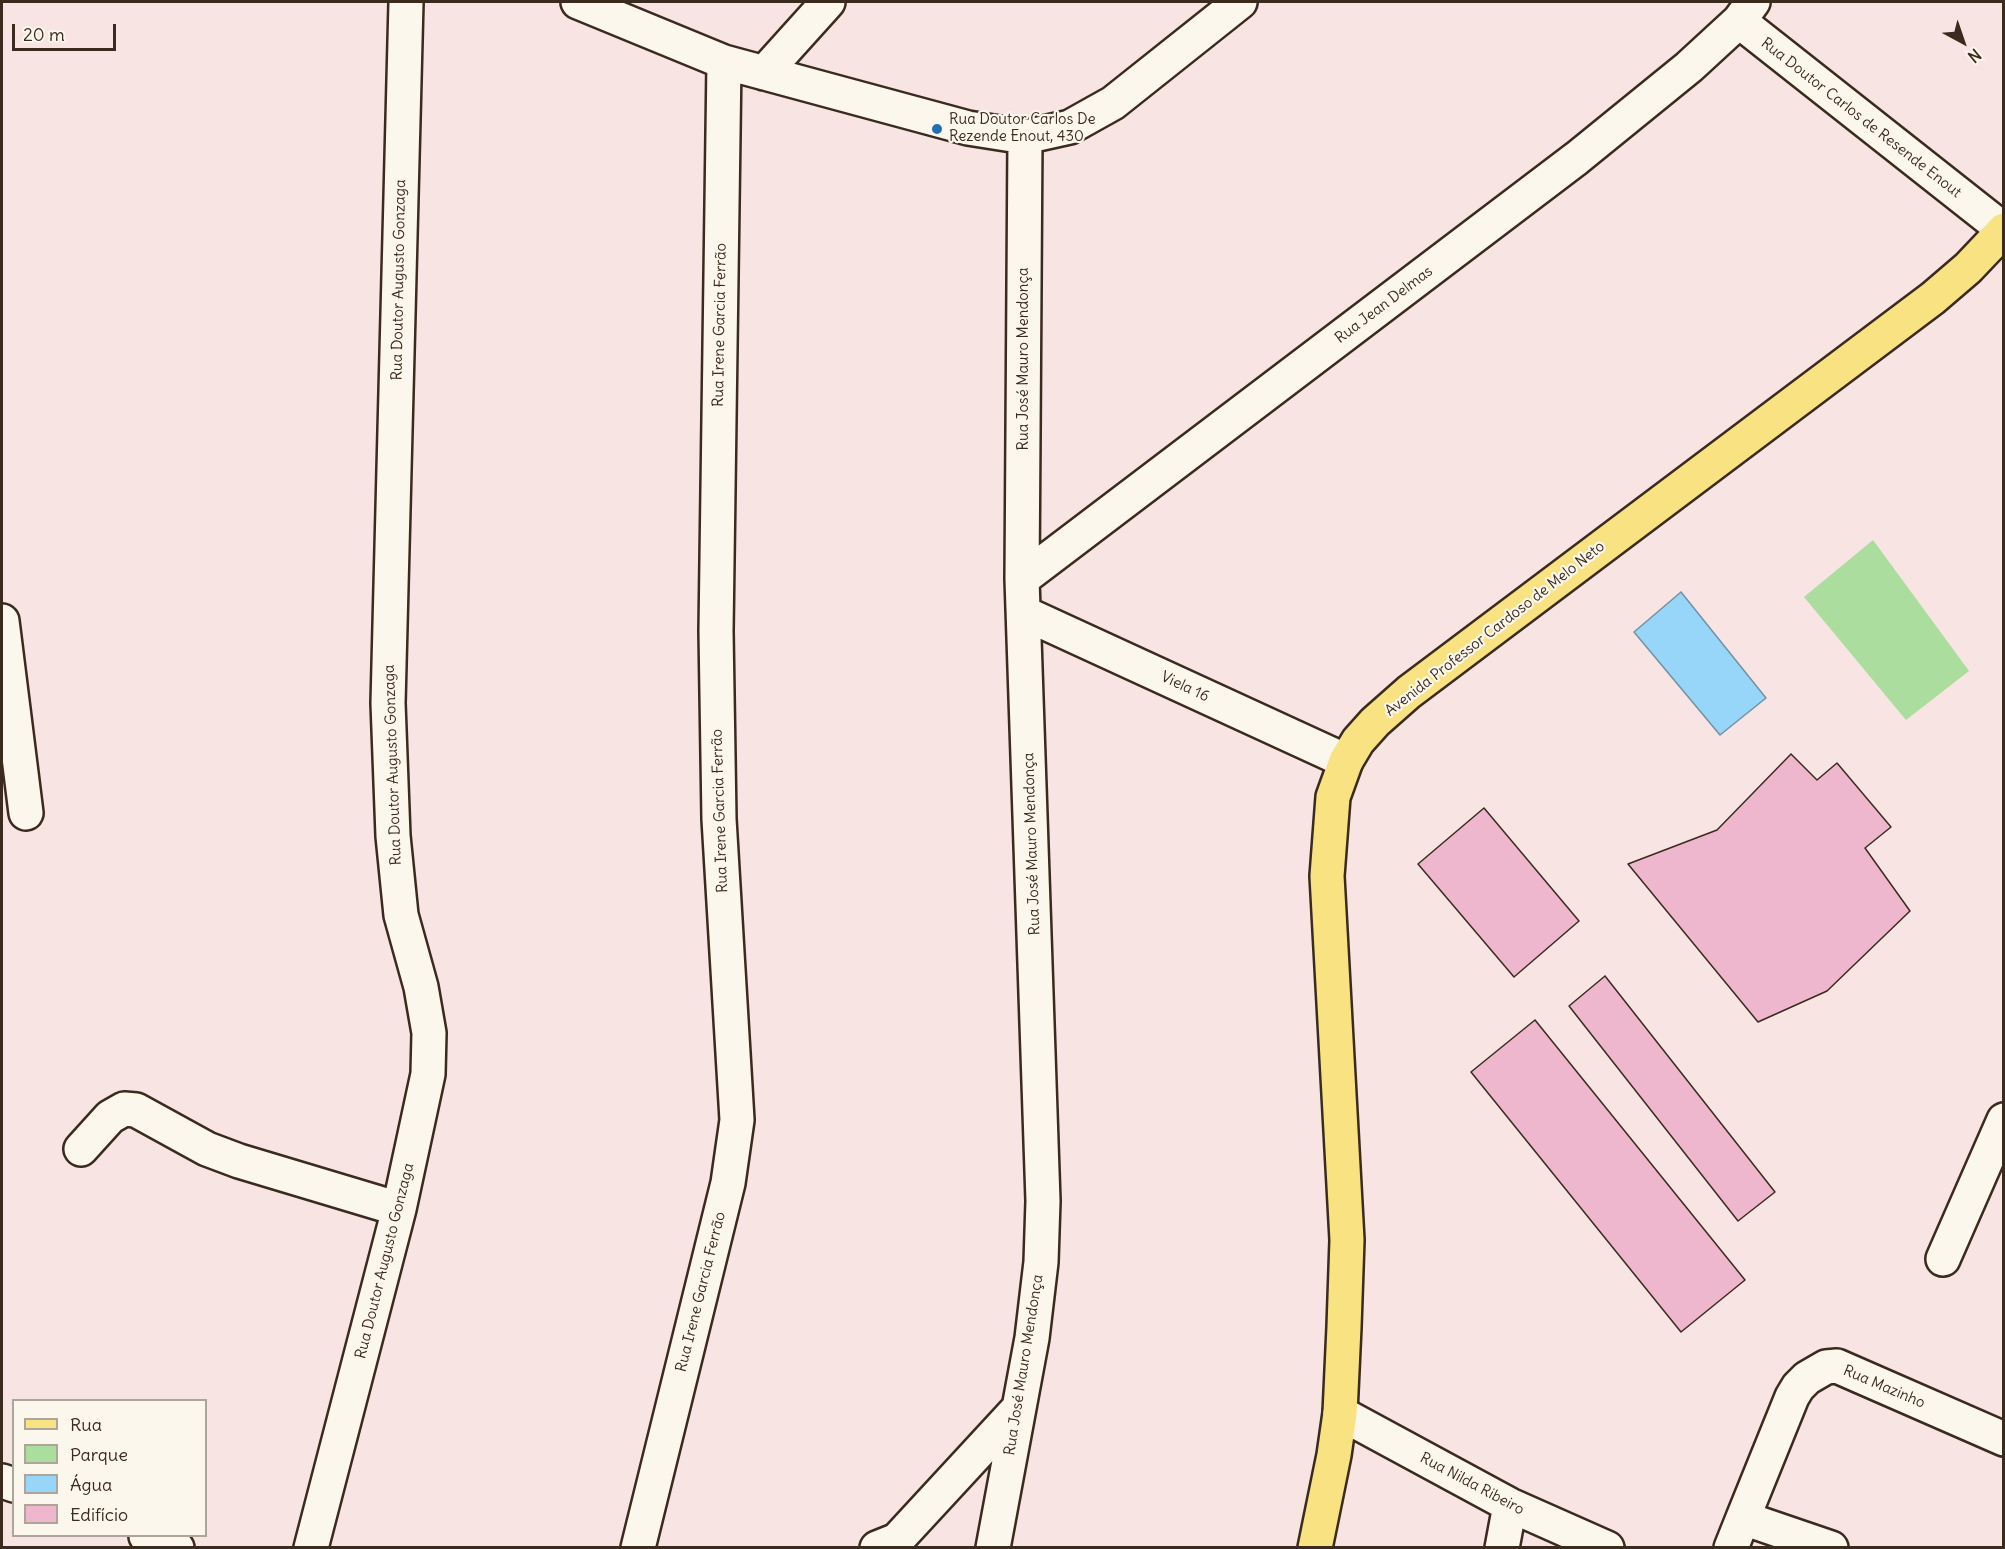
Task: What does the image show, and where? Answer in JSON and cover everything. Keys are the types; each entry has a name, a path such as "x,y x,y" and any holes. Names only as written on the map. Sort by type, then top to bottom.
{"main road":[{"name":"Avenida Professor Cardoso de Melo Neto","path":"1312,1541 1340,1413 1347,1240 1327,876 1334,797 1346,762 1358,741 1375,722 1409,692 1933,297 1968,268 2004,230"}],"street":[{"name":"Rua Doutor Augusto Gonzaga","path":"311,1548 399,1209 428,1074 429,1033 421,987 401,915 393,836 388,704 406,2"},
{"path":"578,2 723,62 968,128 1025,137 1070,126 1113,103 1240,2"},
{"path":"764,73 828,2"},
{"name":"Rua Doutor Carlos de Resende Enout","path":"1746,11 2004,230"},
{"name":"Rua Jean Delmas","path":"1022,579 1577,158 1689,67 1746,11"},
{"name":"Rua Irene Garcia Ferrão","path":"638,1548 728,1183 737,1120 719,819 716,631 723,62"},
{"name":"Rua José Mauro Mendonça","path":"993,1548 1032,1338 1041,1262 1043,1201 1022,579 1025,137"},
{"name":"Viela 16","path":"1024,613 1346,762"},
{"path":"2,621 6,704 26,813"},
{"path":"81,1149 110,1117 124,1109 136,1110 207,1149 239,1161 399,1209"},
{"path":"1943,1259 2004,1120"},
{"name":"Rua Mazinho","path":"1737,1533 1792,1397 1807,1378 1826,1367 1837,1366 2004,1439"},
{"path":"888,1545 1018,1409"},
{"name":"Rua Nilda Ribeiro","path":"1340,1413 1510,1506 1607,1548"},
{"path":"1502,1548 1510,1506"},
{"path":"1737,1533 1831,1548"},
{"path":"149,1537 177,1548"}],"green space":[{"path":"1873,540 1969,671 1906,720 1804,597"}],"water":[{"path":"1681,592 1766,698 1720,735 1634,632"}],"building":[{"path":"1791,754 1817,780 1837,763 1891,827 1865,848 1910,911 1827,991 1758,1022 1628,864 1717,830"},
{"path":"1484,808 1579,921 1514,977 1418,864"},
{"path":"1605,976 1775,1192 1738,1221 1569,1006"},
{"path":"1535,1020 1745,1280 1681,1332 1471,1072"}],"place":[{"name":"Rua Doutor Carlos De Rezende Enout, 430","path":"937,129"}]}
